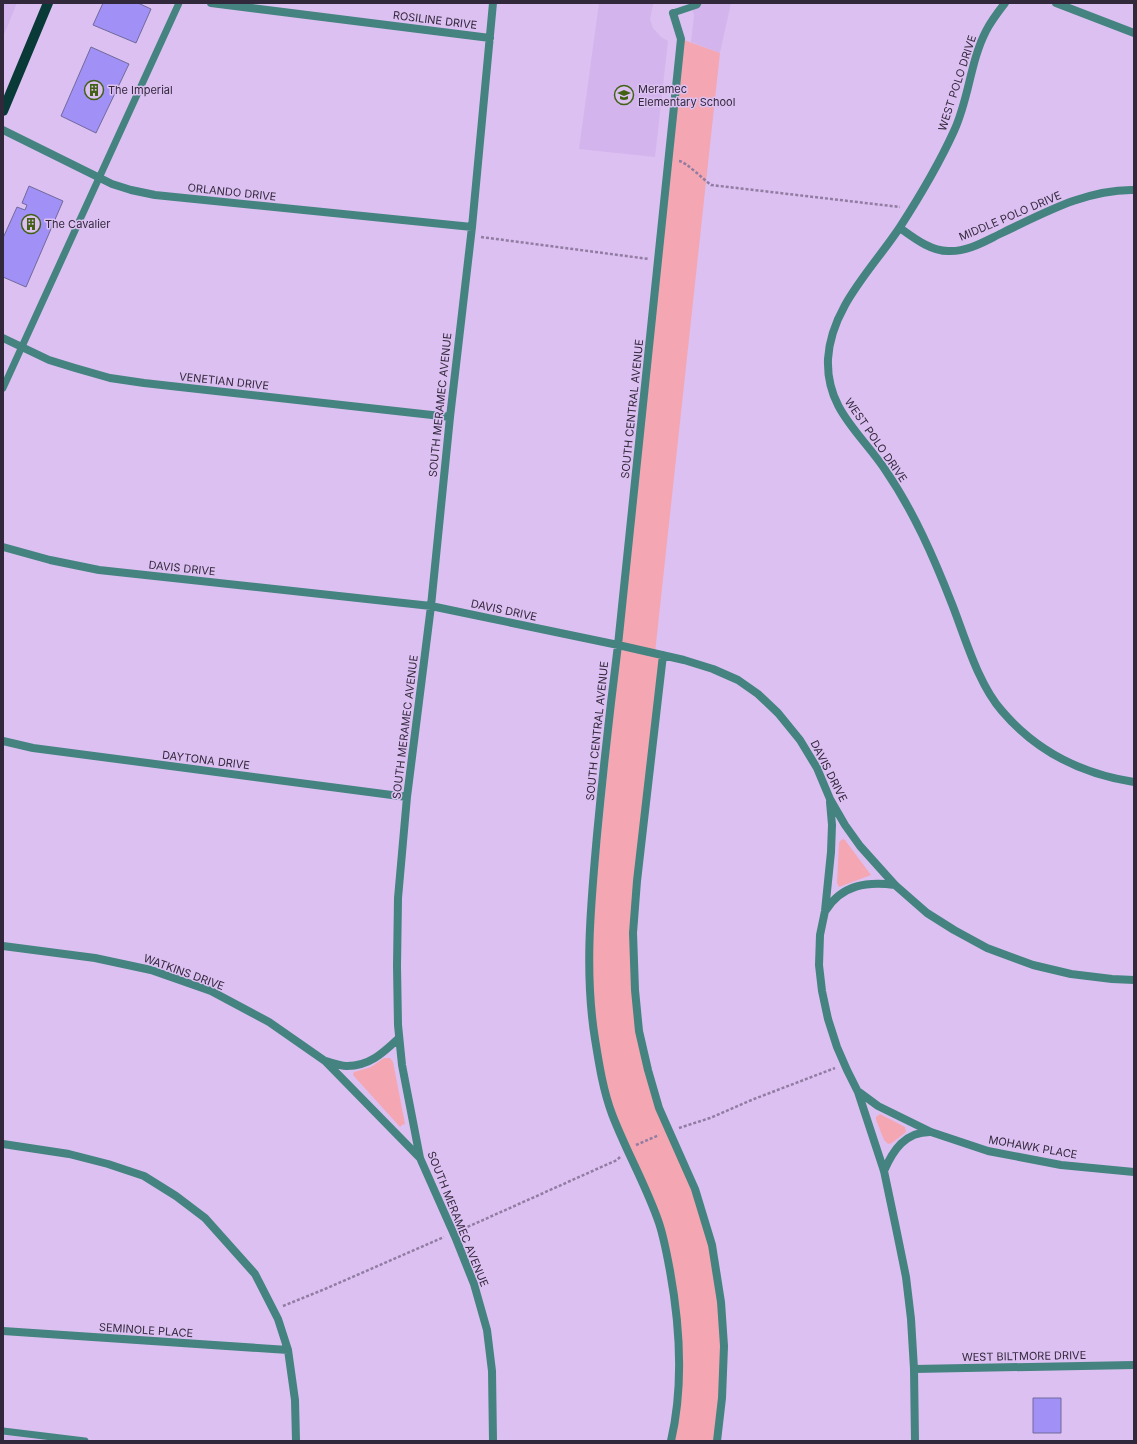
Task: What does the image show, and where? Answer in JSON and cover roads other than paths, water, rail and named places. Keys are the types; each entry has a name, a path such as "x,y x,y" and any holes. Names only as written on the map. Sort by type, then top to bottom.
{"main road":[{"path":"3,111 48,3"}],"street":[{"name":"ROSILINE DRIVE","path":"211,3 490,38"},
{"name":"SOUTH MERAMEC AVENUE","path":"493,3 471,231 430,606 407,797 398,898 397,966 398,1025 402,1065 420,1158 474,1284 486,1330 492,1371 494,1441"},
{"name":"WEST POLO DRIVE","path":"1004,3 986,30 978,52 966,98 956,128 938,164 900,228 852,294 840,316 833,336 828,358 832,394 843,414 885,470 911,513 943,582 977,669 1000,709 1032,740 1053,754 1074,765 1102,776 1134,782"},
{"path":"1056,3 1134,33"},
{"name":"SOUTH CENTRAL AVENUE","path":"671,1441 678,1390 679,1342 675,1301 660,1225 647,1191 626,1149 611,1113 600,1071 594,1037 589,971 591,902 606,744 618,644 681,39 673,13"},
{"name":"ORLANDO DRIVE","path":"3,130 112,184 155,195 471,231"},
{"name":"MIDDLE POLO DRIVE","path":"900,228 924,245 947,252 967,249 1048,211 1076,200 1117,190 1134,190"},
{"name":"VENETIAN DRIVE","path":"3,338 49,360 110,378 450,417"},
{"name":"DAVIS DRIVE","path":"3,547 50,560 98,570 430,606 618,644 684,660 713,669 738,680 758,694 778,713 800,740 817,768 830,799 845,826 860,846 895,885 927,912 954,930 987,948 1033,964 1071,974 1134,980"},
{"path":"663,655 637,881 633,933 635,990 639,1031 659,1108 695,1189 712,1245 721,1302 724,1346 722,1398 717,1441"},
{"name":"DAYTONA DRIVE","path":"3,741 33,748 407,797"},
{"path":"830,799 832,825 831,846 820,934 822,992 828,1019 845,1065 858,1092 884,1171 906,1277 911,1319 914,1369 914,1441"},
{"path":"824,911 832,900 852,888 864,884 880,883 895,885"},
{"name":"WATKINS DRIVE","path":"3,946 95,958 151,970 204,989 269,1022 325,1061 420,1158"},
{"path":"325,1061 347,1066 368,1062 383,1053 399,1038"},
{"name":"MOHAWK PLACE","path":"858,1092 878,1106 931,1132 988,1151 1027,1160 1061,1165 1134,1172"},
{"name":"MOHAWK PLACE","path":"884,1171 895,1149 903,1140 922,1132 931,1132"},
{"path":"3,1144 69,1154 108,1164 144,1176 176,1196 205,1218 255,1274 273,1310 288,1350 296,1400 296,1441"},
{"name":"SEMINOLE PLACE","path":"3,1331 288,1350"},
{"name":"WEST BILTMORE DRIVE","path":"914,1369 1134,1365"}],"lane":[{"path":"3,388 179,3"},
{"path":"673,13 697,5 698,3"},
{"path":"3,1431 85,1441"}],"place":[{"name":"The Imperial","path":"94,90"},
{"name":"Meramec Elementary School","path":"624,95"},
{"name":"The Cavalier","path":"31,224"}]}
